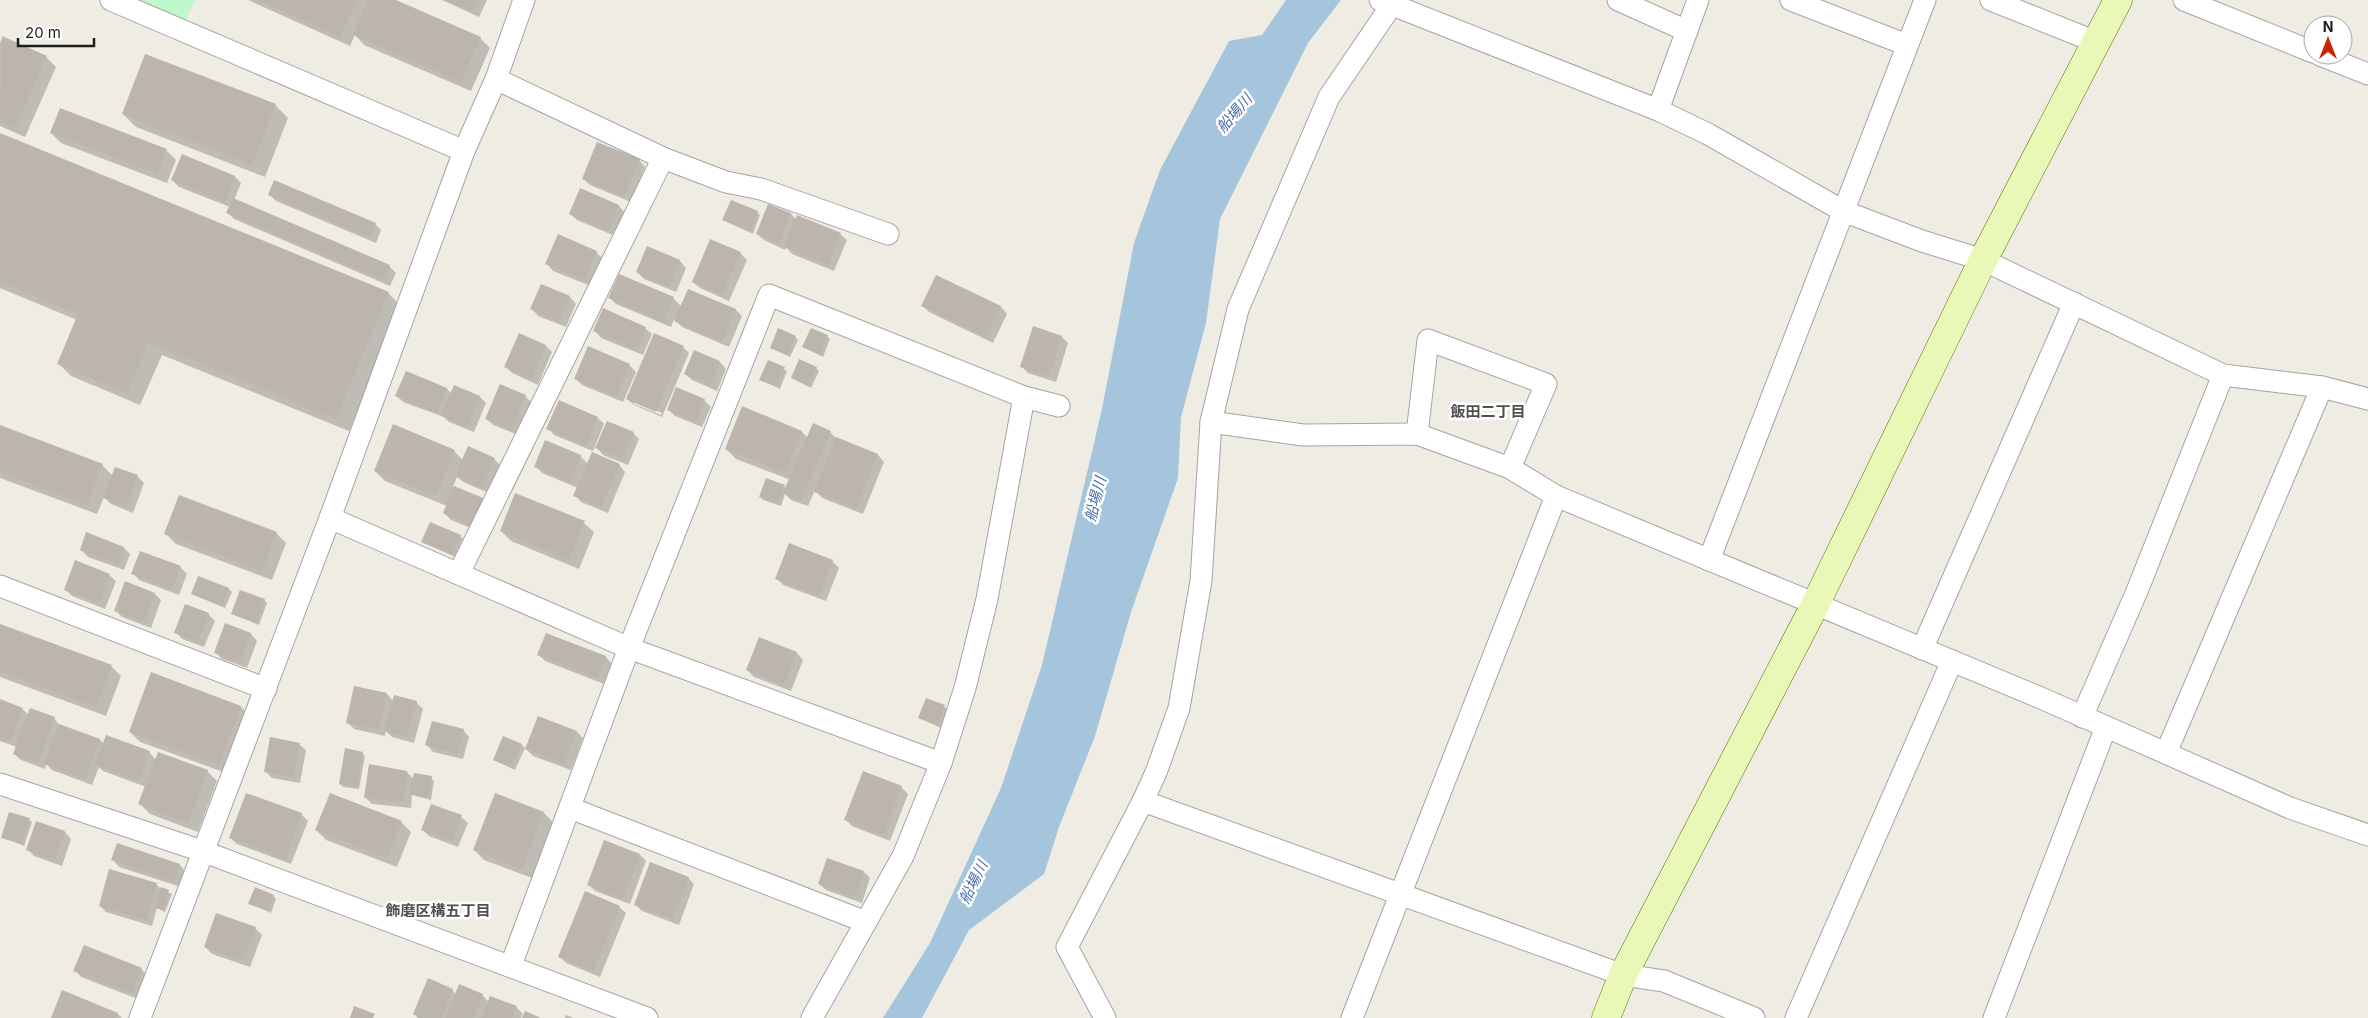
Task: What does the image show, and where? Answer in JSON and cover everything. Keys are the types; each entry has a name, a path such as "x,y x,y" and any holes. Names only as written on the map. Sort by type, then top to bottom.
{"street":[{"path":"111,0 464,151"},
{"path":"140,1018 330,518 464,151 496,79 524,0"},
{"path":"1618,0 1687,31"},
{"path":"1658,110 1698,0"},
{"path":"1791,0 1907,45"},
{"path":"1709,560 1924,0"},
{"path":"1990,0 2096,42"},
{"path":"1606,1018 1623,976 1815,605 1983,260 2118,0"},
{"path":"2184,0 2303,48"},
{"path":"1105,1018 1067,947 1158,770 1181,698 1200,581 1211,422 1238,309 1329,97 1388,1 1658,110 1708,134 1843,211 1922,241 1983,260 2223,375 2322,387 2368,399"},
{"path":"2345,65 2368,74"},
{"path":"496,79 663,158 726,182 761,189 888,234"},
{"path":"459,573 663,158"},
{"path":"511,965 629,648 769,295 1024,397 1060,406"},
{"path":"1922,649 2074,302"},
{"path":"1417,434 1428,340 1546,384 1510,468"},
{"path":"2082,717 2137,591 2223,375"},
{"path":"2166,753 2322,387"},
{"path":"812,1018 903,856 941,763 965,688 987,599 1024,397"},
{"path":"1211,422 1303,435 1417,434 1510,468 1556,496 1952,661 2290,808 2368,836"},
{"path":"1352,1018 1556,496"},
{"path":"330,518 629,648 941,763"},
{"path":"0,586 266,689"},
{"path":"1796,1018 1952,661"},
{"path":"1994,1018 2106,727"},
{"path":"1,786 202,851 511,965 647,1018"},
{"path":"1143,801 1623,976 1664,981 1754,1018"},
{"path":"570,808 866,922"}],"green space":[{"path":"137,0 195,0 185,21"}],"water":[{"name":"船場川","path":"1286,0 1341,0 1308,43 1220,219 1206,323 1181,417 1178,478 1131,612 1095,736 1059,827 1044,874 969,930 922,1018 883,1018 930,943 1001,788 1042,665 1102,409 1134,243 1160,170 1229,41 1262,35"}],"building":[{"path":"258,0 357,0 340,37"},
{"path":"368,0 396,0 481,37 461,82 353,35"},
{"path":"446,0 477,0 472,11"},
{"path":"2,36 47,56 15,128 0,122"},
{"path":"145,54 276,104 252,165 122,114"},
{"path":"60,108 167,149 157,174 50,133"},
{"path":"0,133 389,292 336,419 149,342 127,393 57,364 78,314 0,282"},
{"path":"597,142 640,159 624,197 582,179"},
{"path":"182,154 235,176 225,202 171,180"},
{"path":"274,180 376,223 369,237 268,195"},
{"path":"580,188 619,205 608,231 569,214"},
{"path":"233,198 390,265 383,280 226,213"},
{"path":"731,200 758,211 750,232 722,220"},
{"path":"768,204 791,213 779,244 756,234"},
{"path":"797,215 841,233 828,265 784,247"},
{"path":"558,234 597,251 584,280 545,264"},
{"path":"710,239 741,252 722,295 692,282"},
{"path":"647,246 680,260 669,287 636,272"},
{"path":"619,274 674,297 664,322 608,298"},
{"path":"936,275 1001,306 986,337 921,306"},
{"path":"541,284 570,296 559,322 530,309"},
{"path":"688,289 736,309 722,342 674,321"},
{"path":"603,308 646,327 636,350 593,331"},
{"path":"1033,326 1062,336 1049,376 1020,367"},
{"path":"778,328 796,336 787,355 770,348"},
{"path":"811,328 828,335 820,355 802,347"},
{"path":"519,333 546,345 532,379 504,367"},
{"path":"654,333 684,346 656,412 626,399"},
{"path":"588,346 630,364 616,396 574,379"},
{"path":"694,350 720,361 711,385 684,374"},
{"path":"799,359 817,367 808,386 791,378"},
{"path":"768,360 785,367 777,387 759,380"},
{"path":"406,371 447,388 437,413 395,396"},
{"path":"500,384 526,395 511,430 485,419"},
{"path":"454,385 480,396 467,427 441,416"},
{"path":"676,387 705,399 696,422 667,410"},
{"path":"559,400 598,417 586,445 546,429"},
{"path":"742,406 802,431 785,473 725,449"},
{"path":"607,421 634,432 622,459 595,448"},
{"path":"813,423 831,431 801,501 783,493"},
{"path":"393,424 455,450 436,496 374,471"},
{"path":"0,425 103,464 87,505 0,472"},
{"path":"836,437 878,454 856,508 814,492"},
{"path":"545,440 581,455 570,482 534,467"},
{"path":"468,446 495,458 482,488 455,476"},
{"path":"592,452 620,464 601,507 573,496"},
{"path":"115,467 138,475 126,507 103,498"},
{"path":"766,478 785,485 778,504 759,497"},
{"path":"454,486 483,498 472,526 443,513"},
{"path":"515,493 585,521 569,560 500,531"},
{"path":"179,495 277,532 262,571 164,534"},
{"path":"430,522 461,535 452,555 421,542"},
{"path":"86,532 124,547 118,565 80,550"},
{"path":"789,543 833,560 819,596 775,579"},
{"path":"140,551 181,566 172,589 131,574"},
{"path":"75,560 110,574 99,603 64,590"},
{"path":"198,576 229,588 222,606 191,594"},
{"path":"125,581 155,593 144,622 114,611"},
{"path":"240,590 265,599 256,623 231,614"},
{"path":"185,604 209,613 198,642 174,633"},
{"path":"225,623 251,633 240,662 214,653"},
{"path":"0,624 112,665 96,707 0,671"},
{"path":"546,633 606,656 598,678 537,655"},
{"path":"759,637 797,652 784,685 746,670"},
{"path":"151,672 241,706 219,765 129,732"},
{"path":"354,686 387,693 378,730 346,723"},
{"path":"394,695 417,701 407,737 384,731"},
{"path":"926,698 945,705 938,726 918,718"},
{"path":"0,699 23,708 10,742 0,738"},
{"path":"30,708 55,717 38,763 13,754"},
{"path":"538,716 577,731 564,764 525,749"},
{"path":"432,721 464,729 457,754 425,745"},
{"path":"59,724 100,739 85,779 44,764"},
{"path":"106,735 150,751 139,781 95,765"},
{"path":"503,736 522,744 512,768 493,760"},
{"path":"270,737 300,743 294,777 264,772"},
{"path":"345,748 363,752 357,787 339,784"},
{"path":"158,752 208,770 188,823 138,804"},
{"path":"369,764 407,771 404,802 364,798"},
{"path":"863,771 902,786 883,835 844,820"},
{"path":"414,773 432,776 428,798 409,794"},
{"path":"246,793 302,813 285,859 229,838"},
{"path":"330,793 402,821 387,858 315,830"},
{"path":"495,793 544,812 522,869 473,850"},
{"path":"431,804 462,815 452,841 421,830"},
{"path":"9,812 30,818 22,844 1,838"},
{"path":"36,821 65,831 55,860 26,850"},
{"path":"604,840 640,854 623,899 587,885"},
{"path":"117,843 180,864 174,882 111,860"},
{"path":"827,858 864,871 855,897 818,884"},
{"path":"650,862 689,877 672,919 634,905"},
{"path":"109,869 157,883 146,920 99,906"},
{"path":"161,887 169,890 163,910 155,907"},
{"path":"255,887 274,895 268,911 248,904"},
{"path":"585,891 620,906 593,971 558,957"},
{"path":"216,913 256,927 243,961 204,947"},
{"path":"84,945 142,968 132,994 73,971"},
{"path":"428,978 453,989 441,1018 421,1018 413,1014"},
{"path":"459,984 483,994 474,1018 446,1018"},
{"path":"62,990 118,1013 116,1018 51,1018"},
{"path":"490,996 517,1006 512,1018 482,1018"},
{"path":"354,1006 375,1014 373,1018 350,1018"},
{"path":"525,1011 541,1018 522,1018"}],"district":[{"name":"飯田二丁目","path":"1488,411"},
{"name":"飾磨区構五丁目","path":"438,910"}]}
